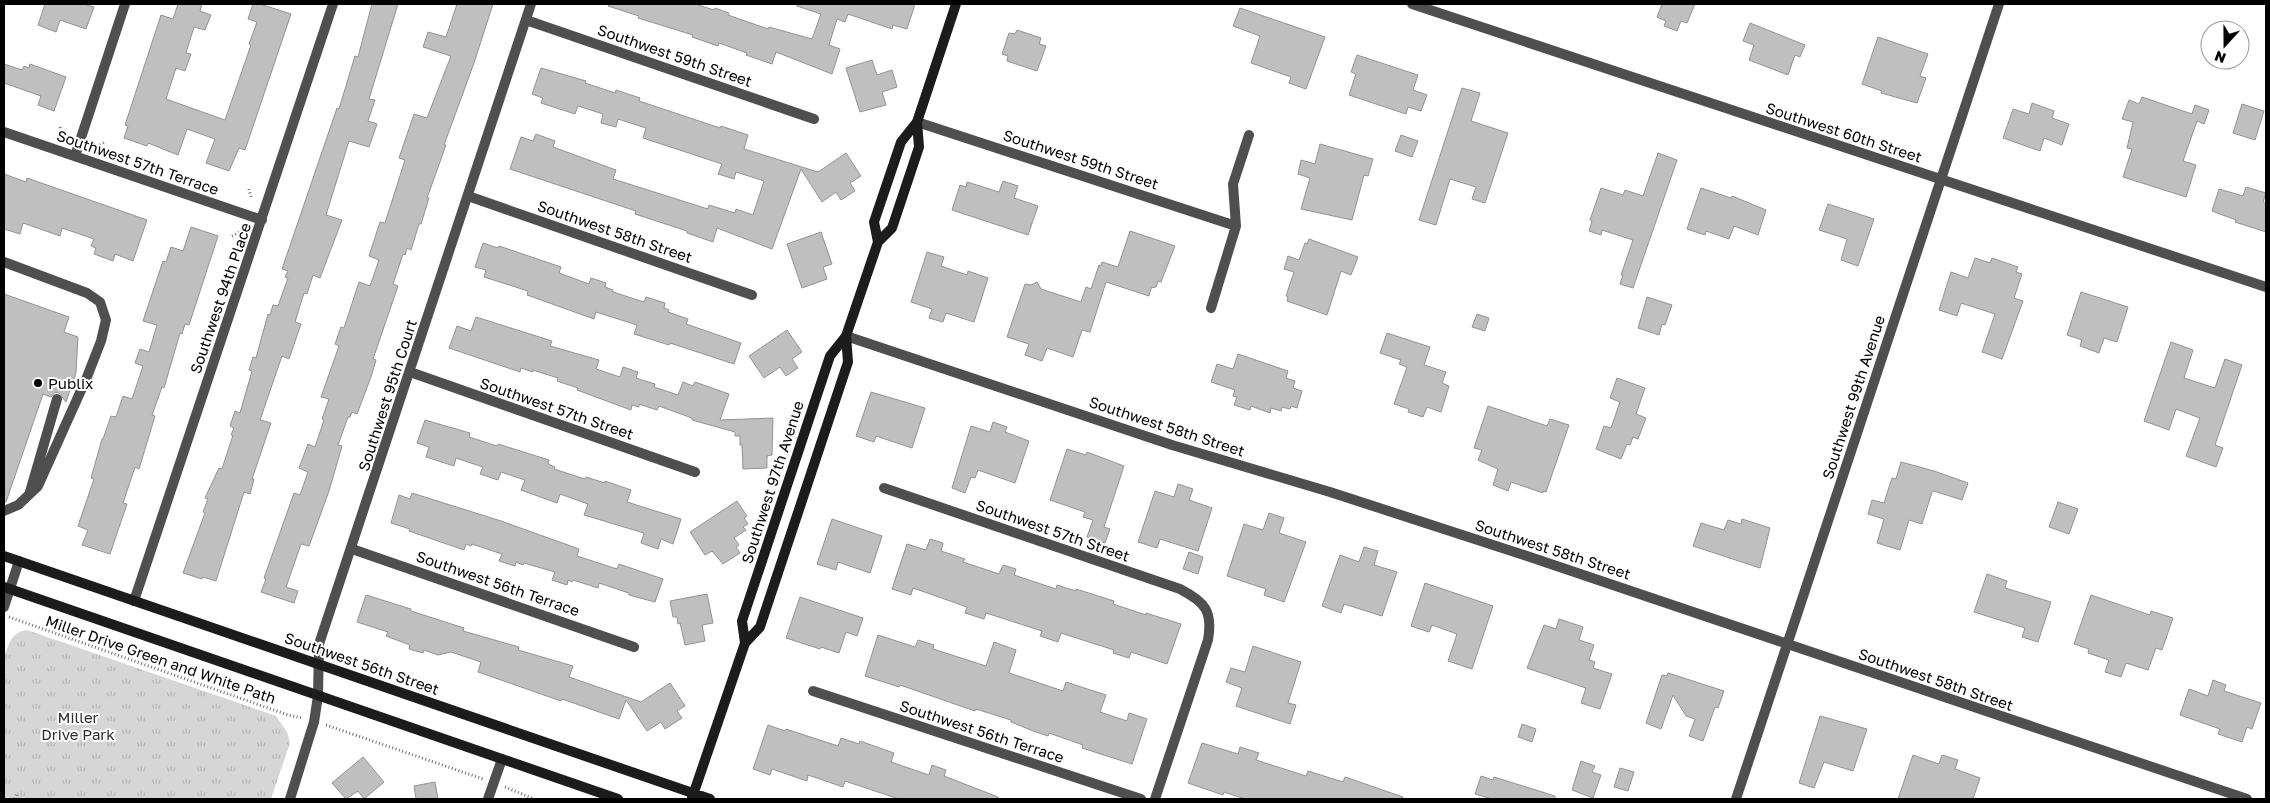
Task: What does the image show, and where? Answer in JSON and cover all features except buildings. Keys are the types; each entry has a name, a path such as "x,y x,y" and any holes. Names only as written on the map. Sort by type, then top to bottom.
{"main road":[{"name":"Southwest 97th Avenue","path":"878,242 874,222 901,142 917,122 956,4"},
{"name":"Southwest 97th Avenue","path":"745,643 742,621 823,375 830,356 846,336 878,242 892,228 919,147 917,122"},
{"name":"Southwest 97th Avenue","path":"693,796 745,643 760,627 848,362 846,336"},
{"name":"Southwest 56th Street","path":"4,556 693,796 710,799"},
{"path":"7,588 618,799"}],"street":[{"path":"75,156 125,4"},
{"name":"Southwest 94th Place","path":"134,601 333,4"},
{"name":"Southwest 95th Court","path":"290,799 312,730 318,696 319,644 531,4"},
{"name":"Southwest 60th Street","path":"1412,4 2266,287"},
{"name":"Southwest 99th Avenue","path":"1736,799 1999,4"},
{"name":"Southwest 59th Street","path":"526,20 814,119"},
{"name":"Southwest 59th Street","path":"917,122 1236,226"},
{"name":"Southwest 57th Terrace","path":"4,132 262,220"},
{"path":"1211,308 1236,226 1233,184 1249,135"},
{"name":"Southwest 58th Street","path":"468,196 752,294"},
{"path":"4,262 87,293 100,302 106,320 87,377 38,486 18,505 4,511"},
{"name":"Southwest 58th Street","path":"846,336 1172,445 1330,492 1510,550 2247,799"},
{"name":"Southwest 57th Street","path":"410,372 695,472"},
{"path":"28,496 59,400 38,486"},
{"name":"Southwest 57th Street","path":"884,488 1180,589 1200,602 1210,620 1208,640 1155,799"},
{"name":"Southwest 56th Terrace","path":"352,549 634,646"},
{"path":"4,607 7,588 19,561"},
{"name":"Southwest 56th Terrace","path":"813,691 1141,799"},
{"path":"488,799 502,759"}],"path":[{"path":"60,127 63,136"},
{"path":"97,147 105,142"},
{"path":"248,189 251,197"},
{"path":"232,236 240,232"},
{"name":"Miller Drive Green and White Path","path":"18,620 279,712 299,716"},
{"path":"334,728 476,777"},
{"path":"510,789 534,799"},
{"path":"15,799 17,793"}],"green space":[{"name":"Miller Drive Park","path":"27,630 276,716 287,732 290,743 271,799 4,799 4,659 14,636"}],"place":[{"name":"Publix","path":"38,383"}]}
